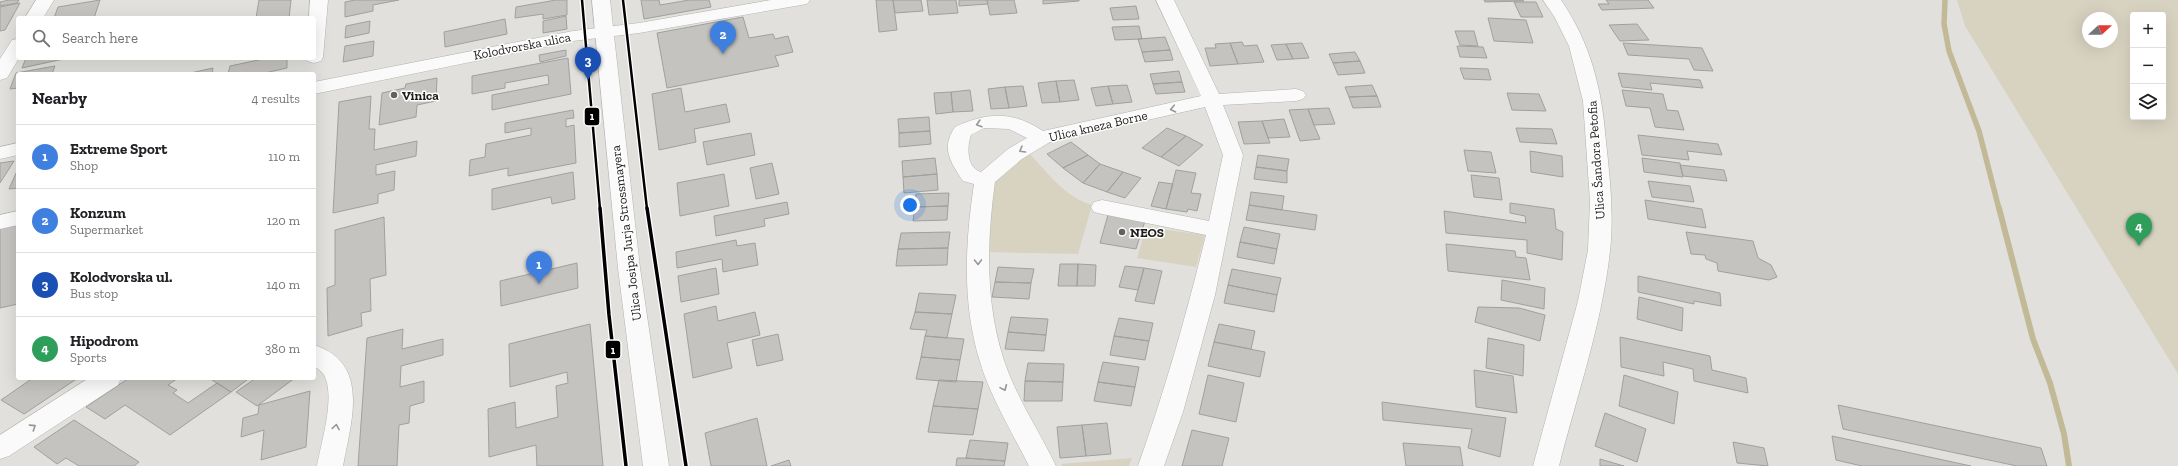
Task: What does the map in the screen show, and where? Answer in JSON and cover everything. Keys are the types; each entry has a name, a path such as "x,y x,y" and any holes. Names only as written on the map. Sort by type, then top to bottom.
{"street":[{"path":"35,16 45,0"},
{"path":"316,35 319,0"},
{"name":"Ulica Josipa Jurja Strossmayera","path":"600,0 629,268 656,466"},
{"name":"Kolodvorska ulica","path":"316,88 567,37 639,28 801,0"},
{"path":"1151,466 1170,412 1201,302 1218,230 1233,155 1211,100 1165,0"},
{"name":"Ulica Šandora Petofia","path":"1546,466 1590,301 1599,250 1601,201 1593,101 1578,46 1563,16 1552,0"},
{"path":"0,74 16,47"},
{"path":"313,72 314,60"},
{"name":"Ulica kneza Borne","path":"985,180 1015,154 1041,139 1211,100 1296,95"},
{"path":"1041,139 1025,128 1012,123 981,122 962,131 956,146 960,162 970,176 985,180 980,215 978,258 980,309 993,362 1019,420 1043,466"},
{"path":"0,153 16,149"},
{"path":"1102,207 1218,230"},
{"path":"0,222 16,218"},
{"path":"316,356 334,369 340,383 339,410 330,466"},
{"path":"0,448 106,380"}],"shaded area":[{"path":"1957,0 2178,0 2178,374 1965,26"},
{"path":"1028,152 1065,190 1092,205 1078,254 985,252 993,182"},
{"path":"1146,227 1205,235 1196,267 1137,258"},
{"path":"1132,458 1129,466 1062,466 1061,464"}],"building":[{"path":"19,0 17,3 0,6 0,2"},
{"path":"100,0 95,16 55,16 58,7"},
{"path":"259,0 291,0 289,16 256,16"},
{"path":"355,0 399,0 373,5 373,11 345,17 345,2"},
{"path":"556,0 567,0 567,15 543,19 543,14 515,18 516,7"},
{"path":"641,0 659,0 660,5 689,0 709,0 711,7 644,19"},
{"path":"876,0 893,0 897,30 879,32"},
{"path":"893,0 921,0 923,11 895,13"},
{"path":"927,0 956,0 958,13 929,15"},
{"path":"959,0 987,0 988,4 959,6"},
{"path":"987,0 1014,0 1017,13 990,15"},
{"path":"1043,0 1079,0 1079,1 1043,4"},
{"path":"1484,0 1523,0 1524,1 1485,2"},
{"path":"1606,0 1648,0 1654,8 1602,10 1598,4 1609,4"},
{"path":"1514,2 1536,2 1543,17 1521,17"},
{"path":"20,3 5,30 0,31 0,7"},
{"path":"1136,6 1139,19 1113,20 1110,8"},
{"path":"566,16 567,29 543,33 543,21"},
{"path":"743,17 749,38 773,34 775,39 788,36 793,52 775,56 779,66 667,88 657,33"},
{"path":"1488,18 1526,20 1533,43 1494,41"},
{"path":"505,19 507,34 445,47 444,32"},
{"path":"370,21 369,33 345,38 346,26"},
{"path":"1637,24 1649,40 1620,41 1609,25"},
{"path":"1139,26 1142,39 1115,40 1112,27"},
{"path":"1455,31 1474,31 1478,46 1460,45"},
{"path":"1165,37 1170,50 1142,52 1138,39"},
{"path":"374,41 373,56 343,62 345,46"},
{"path":"1242,42 1244,46 1257,45 1264,62 1238,64 1230,43"},
{"path":"1230,43 1238,64 1210,66 1205,48 1216,48 1215,44"},
{"path":"1302,43 1309,58 1293,59 1286,44"},
{"path":"1623,43 1702,48 1713,71 1694,70 1689,59 1628,55"},
{"path":"1286,44 1293,59 1277,60 1271,45"},
{"path":"1457,46 1483,47 1487,58 1460,57"},
{"path":"566,50 566,56 540,62 539,55"},
{"path":"1170,50 1173,60 1145,62 1142,52"},
{"path":"1355,52 1360,61 1333,63 1329,54"},
{"path":"568,58 571,94 492,110 492,95 549,84 548,75 505,83 505,88 472,94 472,76"},
{"path":"25,60 59,60 22,68"},
{"path":"258,60 287,60 287,68 269,72 228,72 230,66"},
{"path":"1360,61 1365,73 1338,75 1333,63"},
{"path":"55,66 53,72 22,72"},
{"path":"213,68 212,72 195,72"},
{"path":"1460,68 1488,69 1491,80 1464,79"},
{"path":"1179,71 1182,82 1153,84 1150,74"},
{"path":"16,73 16,88 10,89"},
{"path":"1618,73 1700,80 1703,88 1650,83 1652,90 1622,87"},
{"path":"437,78 436,101 417,105 416,117 379,125 382,93 405,88 406,84"},
{"path":"1074,80 1079,100 1060,102 1056,81"},
{"path":"1056,81 1060,102 1042,103 1038,83"},
{"path":"1182,82 1185,92 1156,94 1153,84"},
{"path":"1127,85 1132,102 1113,104 1108,86"},
{"path":"1372,85 1377,96 1349,97 1345,87"},
{"path":"1023,86 1027,106 1009,108 1005,87"},
{"path":"1108,86 1113,104 1096,106 1091,88"},
{"path":"1005,87 1009,108 991,109 988,89"},
{"path":"681,88 685,112 726,104 730,122 694,129 696,142 659,150 652,94"},
{"path":"970,90 973,111 953,112 951,92"},
{"path":"1622,90 1663,94 1667,110 1678,111 1684,130 1655,127 1650,108 1626,106"},
{"path":"951,92 953,112 936,114 934,93"},
{"path":"1507,93 1539,94 1546,111 1512,110"},
{"path":"371,96 369,129 375,129 374,150 417,141 416,156 376,165 376,175 395,171 394,190 378,194 378,203 333,213 339,102"},
{"path":"1377,96 1381,107 1353,108 1349,97"},
{"path":"1329,108 1335,124 1314,125 1308,109"},
{"path":"1308,109 1320,139 1300,141 1289,110"},
{"path":"573,110 574,118 566,119 566,127 574,125 576,163 508,176 508,168 469,176 470,160 485,157 486,144 531,135 531,128 505,133 505,123"},
{"path":"929,117 930,131 899,133 898,119"},
{"path":"1284,119 1290,137 1268,138 1262,121"},
{"path":"1262,121 1270,143 1244,144 1238,122"},
{"path":"1167,128 1186,136 1161,157 1142,148"},
{"path":"1516,128 1552,129 1557,144 1520,142"},
{"path":"930,131 931,144 899,147 899,133"},
{"path":"751,133 755,155 707,165 703,142"},
{"path":"1638,135 1718,144 1722,155 1687,151 1689,160 1642,155"},
{"path":"1186,136 1203,145 1179,166 1161,157"},
{"path":"1071,142 1088,155 1063,168 1047,154"},
{"path":"1464,150 1491,152 1496,173 1468,171"},
{"path":"1530,151 1562,156 1563,177 1531,172"},
{"path":"1088,155 1100,164 1083,183 1063,168"},
{"path":"1258,155 1289,159 1287,171 1256,167"},
{"path":"935,158 937,174 903,177 902,161"},
{"path":"1642,158 1680,163 1683,177 1644,172"},
{"path":"14,161 0,183 0,163"},
{"path":"772,163 779,194 756,199 750,168"},
{"path":"1100,164 1123,172 1107,192 1083,183"},
{"path":"1680,165 1724,170 1727,181 1683,176"},
{"path":"1256,167 1287,171 1287,183 1254,179"},
{"path":"1176,170 1196,173 1191,193 1201,194 1197,211 1188,209 1187,212 1166,209"},
{"path":"573,172 575,199 552,204 551,197 492,210 492,189"},
{"path":"1123,172 1141,178 1125,198 1107,192"},
{"path":"16,173 16,188 9,189"},
{"path":"724,174 729,206 680,216 677,183"},
{"path":"937,174 938,190 904,193 903,177"},
{"path":"1471,175 1499,178 1502,200 1474,197"},
{"path":"1648,181 1690,186 1694,202 1652,197"},
{"path":"1159,182 1173,184 1166,209 1151,206"},
{"path":"1251,192 1284,196 1282,210 1249,205"},
{"path":"949,193 948,206 915,207 916,194"},
{"path":"1645,200 1702,209 1706,228 1648,219"},
{"path":"787,202 789,214 764,219 765,226 716,236 714,216"},
{"path":"1510,203 1554,209 1556,229 1563,232 1562,260 1527,253 1527,240 1446,233 1444,211 1526,223 1525,216 1510,213"},
{"path":"1249,205 1317,215 1315,230 1246,220"},
{"path":"948,206 947,220 913,221 915,207"},
{"name":"NEOS","path":"1108,215 1145,221 1136,249 1100,243"},
{"path":"384,217 386,275 370,279 371,311 361,313 362,326 328,336 327,288 335,285 335,230"},
{"path":"16,221 16,304 0,308 0,225"},
{"path":"1244,227 1280,234 1277,249 1240,242"},
{"path":"950,232 948,248 898,249 901,233"},
{"path":"1686,232 1753,241 1758,258 1771,265 1777,277 1769,280 1718,271 1717,263 1706,259 1705,255 1691,254"},
{"path":"736,240 737,246 755,243 758,265 723,272 722,259 677,268 676,252"},
{"path":"1240,242 1277,249 1274,264 1237,257"},
{"path":"1446,244 1515,251 1516,257 1526,258 1530,280 1448,271"},
{"path":"948,248 947,265 896,266 898,249"},
{"path":"577,263 578,288 501,306 500,281"},
{"path":"1060,264 1078,264 1077,286 1058,286"},
{"path":"1078,264 1096,265 1095,286 1077,286"},
{"path":"1125,266 1144,268 1138,290 1119,287"},
{"path":"998,267 1034,269 1031,283 995,282"},
{"path":"716,268 719,294 681,302 678,276"},
{"path":"1144,268 1162,271 1154,304 1135,301"},
{"path":"1232,269 1281,278 1277,295 1228,285"},
{"path":"1638,276 1720,293 1721,306 1694,301 1694,304 1638,292"},
{"path":"1502,280 1545,288 1544,309 1501,300"},
{"path":"995,282 1031,283 1029,299 992,297"},
{"path":"1228,285 1277,295 1274,312 1224,303"},
{"path":"919,293 956,295 952,314 915,312"},
{"path":"1639,297 1683,308 1682,331 1637,319"},
{"path":"716,306 718,321 755,312 760,335 727,343 732,368 693,378 684,314"},
{"path":"1478,307 1519,308 1545,315 1540,341 1475,322"},
{"path":"915,312 952,314 947,338 925,336 927,330 910,329"},
{"path":"1011,317 1048,319 1046,335 1008,332"},
{"path":"1119,318 1153,323 1149,341 1114,336"},
{"path":"590,324 603,466 537,466 536,445 489,457 488,409 515,402 516,428 558,417 556,386 568,383 567,372 510,387 509,344"},
{"path":"1219,324 1255,331 1251,349 1214,342"},
{"path":"403,329 402,349 443,339 443,355 401,366 400,387 424,381 424,402 410,406 409,423 399,425 397,466 358,466 367,338"},
{"path":"1008,332 1046,335 1044,351 1005,349"},
{"path":"778,334 783,360 757,366 752,340"},
{"path":"925,336 964,339 960,360 921,357"},
{"path":"1114,336 1149,341 1145,360 1110,355"},
{"path":"1620,337 1710,356 1712,370 1746,378 1748,393 1694,381 1693,369 1663,362 1664,376 1621,367"},
{"path":"1488,338 1524,345 1523,376 1486,368"},
{"path":"1214,342 1265,352 1260,377 1208,366"},
{"path":"921,357 960,360 956,382 916,379"},
{"path":"1103,362 1139,367 1135,387 1098,382"},
{"path":"1028,363 1064,364 1063,382 1025,381"},
{"path":"1474,370 1513,376 1517,413 1476,407"},
{"path":"1208,375 1244,383 1236,422 1199,414"},
{"path":"1624,375 1678,392 1674,424 1619,406"},
{"path":"30,380 75,380 24,414 1,400"},
{"path":"126,380 175,380 168,385 177,390 173,393 188,403 217,383 231,392 170,435 125,405 105,419 86,407"},
{"path":"212,380 247,380 231,392"},
{"path":"253,380 292,380 257,406 236,392"},
{"path":"939,380 983,382 978,409 933,406"},
{"path":"1025,381 1063,382 1062,401 1024,401"},
{"path":"1098,382 1135,387 1131,406 1094,401"},
{"path":"310,391 306,447 261,460 264,430 241,437 243,418 258,414 259,405"},
{"path":"1382,402 1506,418 1500,457 1468,448 1472,429 1383,420"},
{"path":"1838,405 2041,448 2047,466 2017,466 1843,429"},
{"path":"933,406 978,409 973,435 928,432"},
{"path":"1605,413 1646,429 1637,462 1595,446"},
{"path":"757,418 767,466 711,466 705,433"},
{"path":"74,420 139,462 134,466 79,466 66,458 57,464 34,447"},
{"path":"1107,423 1111,454 1086,456 1082,425"},
{"path":"1082,425 1086,456 1060,458 1057,427"},
{"path":"1192,430 1229,438 1222,466 1182,466"},
{"path":"1832,436 1971,466 1862,466 1836,460"},
{"path":"970,440 1008,443 1005,461 966,458"},
{"path":"1733,442 1764,448 1768,466 1737,463"},
{"path":"1403,443 1460,447 1463,466 1406,466"},
{"path":"957,458 1005,461 1004,466 956,466"},
{"path":"1600,459 1624,466 1600,466"},
{"path":"789,460 791,466 771,466"}],"waterway":[{"path":"1945,0 1944,24 1949,51 1979,131 1999,209"},
{"path":"1999,208 2033,339 2050,383 2064,434 2069,466"}],"transit line":[{"name":"1","path":"582,0 609,315 626,466"},
{"name":"1","path":"623,0 646,203 686,466"}],"place":[{"name":"Konzum","path":"723,54"},
{"name":"Kolodvorska ul.","path":"588,80"},
{"name":"Vinica","path":"394,95"},
{"name":"NEOS","path":"1122,232"},
{"name":"Hipodrom","path":"2139,246"},
{"name":"Extreme Sport","path":"539,284"}]}
